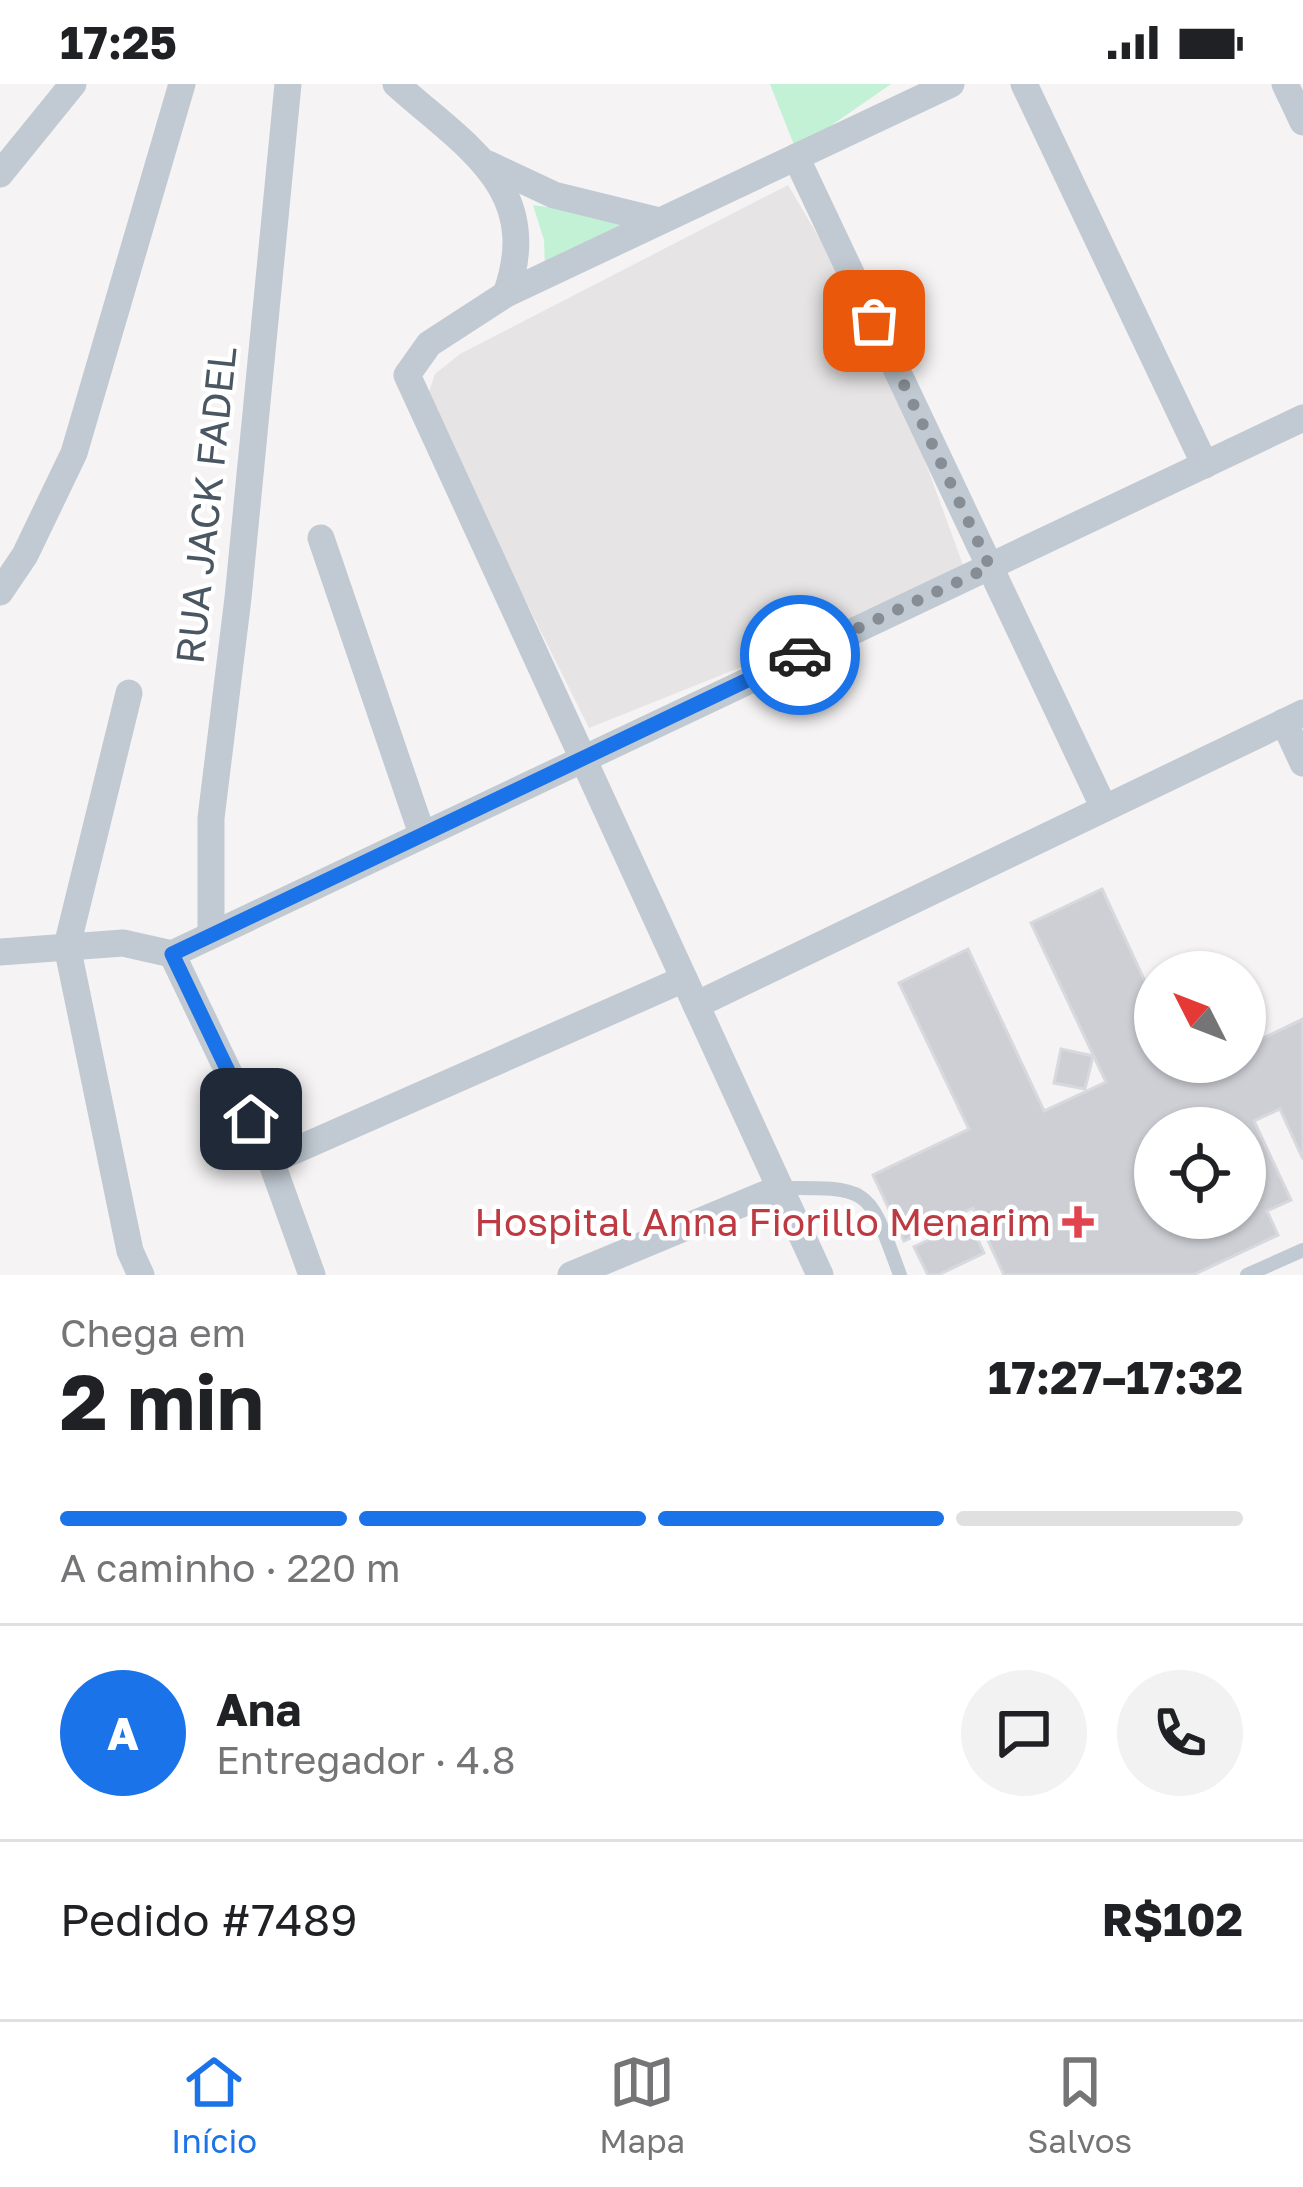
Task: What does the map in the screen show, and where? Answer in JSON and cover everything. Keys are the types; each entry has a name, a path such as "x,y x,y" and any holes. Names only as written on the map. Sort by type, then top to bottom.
{"street":[{"path":"0,174 73,84"},
{"path":"0,592 25,555 74,453 182,84"},
{"name":"RUA JACK FADEL","path":"211,935 211,818 238,598 288,84"},
{"path":"396,84 498,179 515,213 517,262 506,294"},
{"path":"820,1275 407,375 429,344 506,294 951,84"},
{"path":"1024,84 1205,464"},
{"path":"1285,84 1303,122"},
{"path":"796,157 1104,808"},
{"path":"477,158 554,195 660,221"},
{"path":"0,952 123,943 172,954 1303,418"},
{"path":"322,538 422,834"},
{"path":"129,693 67,946 130,1251 141,1275"},
{"path":"696,1005 1294,717 1303,763"},
{"path":"172,954 271,1161 312,1275"},
{"path":"271,1161 684,979"},
{"path":"571,1275 780,1188"}],"lane":[{"path":"780,1188 843,1188 863,1195 874,1206 900,1275"},
{"path":"1247,1275 1303,1250"}],"shaded area":[{"path":"788,185 883,346 963,565 754,662 589,728 426,401 435,374 460,354"}],"green space":[{"path":"770,84 891,84 796,150"},
{"path":"533,205 635,220 545,268 544,240"}],"building":[{"path":"1102,889 1134,958 1134,1083 1266,1083 1266,1037 1303,1019 1303,1159 1280,1109 1266,1115 1266,1107 1134,1107 1134,1239 1266,1239 1266,1147 1291,1200 1267,1211 1278,1235 1193,1275 1004,1275 973,1208 904,1241 873,1175 969,1129 899,983 968,949 1044,1111 1106,1082 1031,923"},
{"path":"1061,1049 1093,1056 1085,1089 1054,1083"},
{"path":"969,1221 984,1253 938,1275 928,1275 914,1247"}],"way so far":[{"path":"800,655 990,567 874,321"}],"place":[{"name":"Hospital Anna Fiorillo Menarim","path":"1078,1222"}],"route":[{"path":"251,1119 172,954 800,655"}]}
